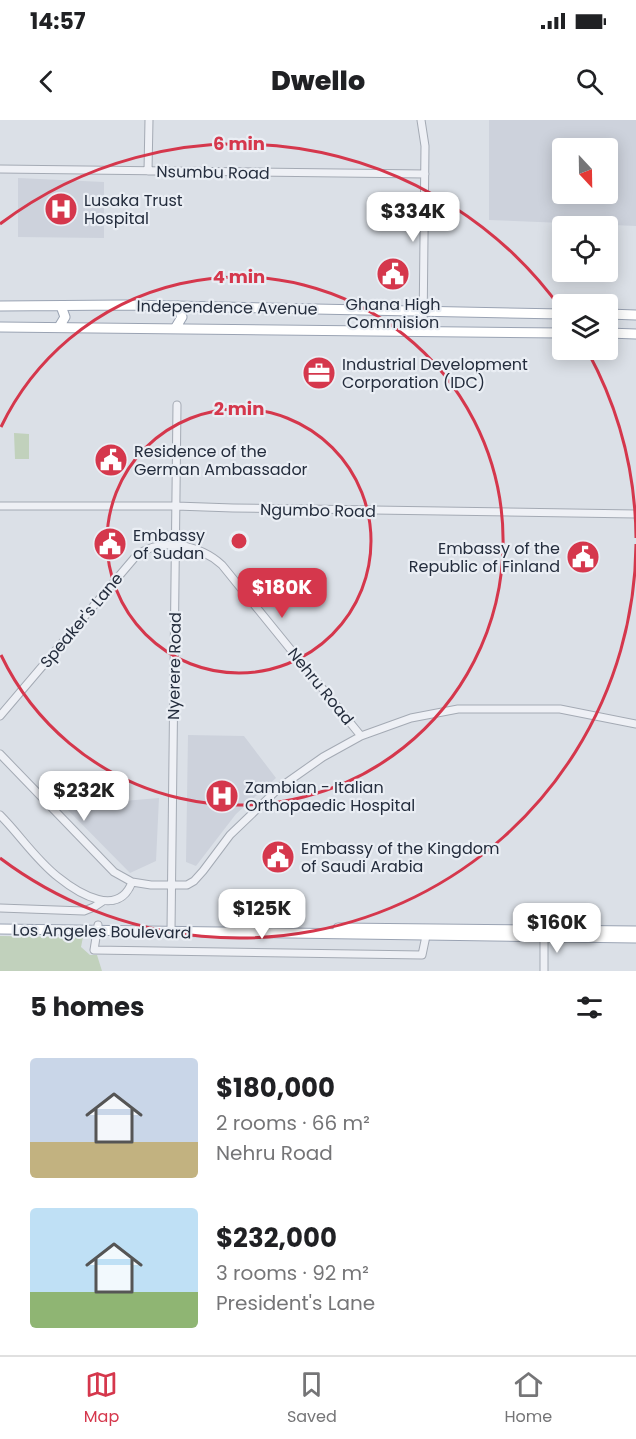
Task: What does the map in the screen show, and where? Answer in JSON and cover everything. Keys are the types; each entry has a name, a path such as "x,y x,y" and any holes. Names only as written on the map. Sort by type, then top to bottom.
{"main road":[{"name":"Independence Avenue","path":"0,306 182,306 552,314"},
{"path":"64,328 66,306"},
{"path":"181,327 182,306"},
{"path":"618,314 636,315 636,328"},
{"name":"Independence Avenue","path":"0,327 181,327 552,333"},
{"path":"618,333 636,334"},
{"name":"Los Angeles Boulevard","path":"0,924 97,928"},
{"name":"Los Angeles Boulevard","path":"0,929 97,928 544,934 636,938"},
{"name":"Los Angeles Boulevard","path":"171,929 426,936 636,931"}],"street":[{"path":"148,171 149,120"},
{"path":"421,120 425,136 423,330"},
{"name":"Nsumbu Road","path":"0,169 425,174"},
{"name":"Nyerere Road","path":"171,929 177,405"},
{"name":"Ngumbo Road","path":"0,506 176,506 636,514"},
{"name":"Speaker's Lane","path":"0,716 135,556 151,548 176,546"},
{"name":"Nehru Road","path":"176,546 203,551 222,565 361,736"},
{"path":"0,754 114,872 132,882 171,886 187,885 194,881 230,835 279,788 323,757 361,736 411,717 458,709 560,709 636,724"},
{"path":"1,819 57,877 72,887 103,901 117,900 128,893 132,882"},
{"path":"0,908 84,911 103,901"},
{"path":"97,928 94,950 422,955 426,936"},
{"path":"544,934 544,971"}],"shaded area":[{"path":"489,120 636,120 636,226 618,225 618,216 552,216 552,223 489,220"},
{"name":"Lusaka Trust Hospital","path":"18,178 104,182 104,238 18,237"},
{"name":"Zambian - Italian Orthopaedic Hospital","path":"188,735 244,736 276,778 236,814 196,866 186,862"},
{"path":"159,798 156,861 130,873 64,806"}],"green space":[{"path":"14,433 29,434 29,459 15,459"},
{"path":"0,936 83,937 81,947 90,955 97,955 102,971 0,971"}],"place":[{"name":"Lusaka Trust Hospital","path":"61,209"},
{"name":"Ghana High Commision","path":"393,274"},
{"name":"Industrial Development Corporation (IDC)","path":"319,373"},
{"name":"Residence of the German Ambassador","path":"111,460"},
{"name":"Embassy of Sudan","path":"110,544"},
{"name":"Embassy of the Republic of Finland","path":"583,557"},
{"name":"Zambian - Italian Orthopaedic Hospital","path":"222,796"},
{"name":"Embassy of the Kingdom of Saudi Arabia","path":"278,857"}]}
